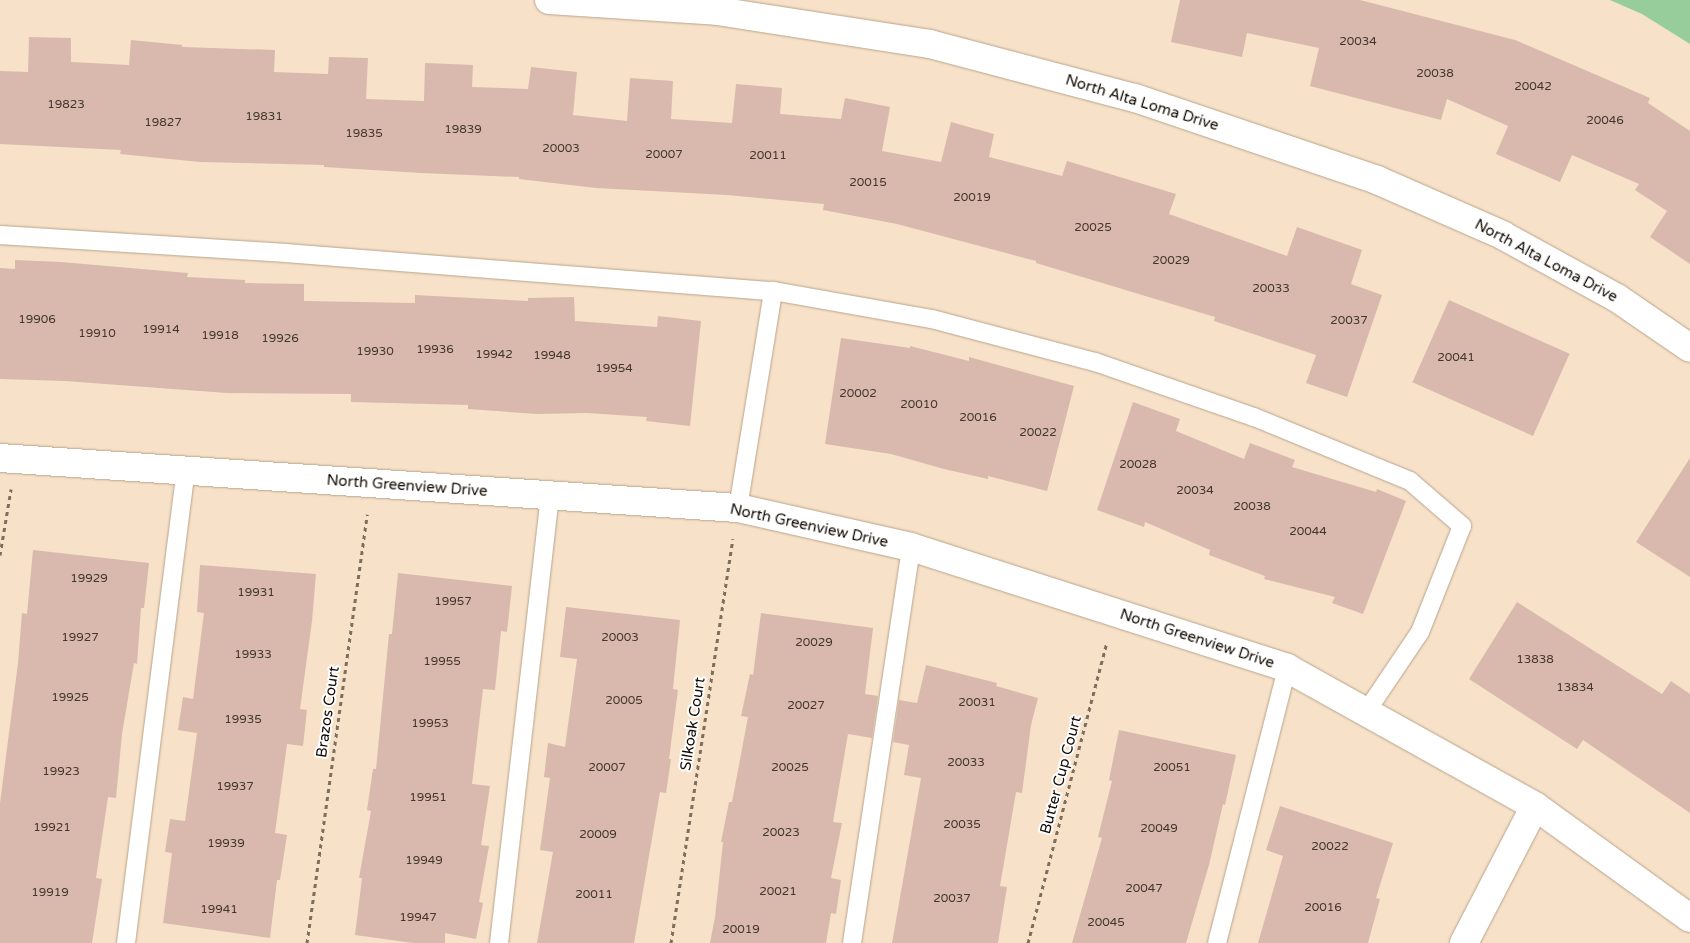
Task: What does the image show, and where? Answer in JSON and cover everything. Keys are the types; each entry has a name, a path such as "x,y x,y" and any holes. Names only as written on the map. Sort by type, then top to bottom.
{"street":[{"name":"North Alta Loma Drive","path":"549,0 717,11 930,44 1135,98 1377,180 1502,234 1617,298 1690,348"},
{"name":"North Greenview Drive","path":"8,459 738,508 911,547 1287,668 1535,806 1690,918"},
{"path":"1464,943 1535,806"}],"lane":[{"path":"0,235 285,253 773,290 932,319 1095,362 1254,417 1410,481 1462,526 1420,632 1366,712"},
{"path":"738,508 773,290"},
{"path":"126,943 186,471"},
{"path":"499,943 550,496"},
{"path":"852,943 911,547"},
{"path":"1217,943 1287,668"}],"path":[{"path":"0,555 8,459"},
{"name":"Brazos Court","path":"307,943 372,484"},
{"name":"Silkoak Court","path":"671,943 738,508"},
{"name":"Butter Cup Court","path":"1028,943 1115,612"}],"green space":[{"path":"1610,0 1690,0 1690,44 1642,14"}],"building":[{"path":"1180,0 1360,0 1515,40 1650,98 1648,103 1690,131 1690,264 1650,237 1667,211 1635,190 1639,184 1572,155 1560,182 1496,154 1508,126 1447,99 1441,120 1310,86 1319,48 1247,33 1242,57 1171,42"},
{"path":"29,37 71,38 71,62 129,65 131,40 182,45 182,47 275,50 274,72 328,74 329,57 368,58 366,99 424,101 425,63 473,65 472,87 528,89 531,67 577,72 573,115 627,121 630,78 673,81 671,119 732,123 736,84 782,88 780,114 841,119 845,98 890,107 882,151 941,162 951,122 994,134 989,157 1062,176 1067,161 1176,194 1169,214 1287,256 1297,227 1362,250 1351,284 1382,295 1347,397 1306,383 1316,355 1214,321 1215,317 1036,263 1036,261 897,224 823,210 824,204 727,195 596,188 519,179 519,177 421,173 324,167 324,165 200,162 120,154 121,150 0,144 0,71 28,72"},
{"path":"15,260 188,273 187,277 245,280 245,283 304,284 304,301 415,303 415,295 528,301 528,298 574,297 575,321 657,327 658,316 701,321 690,426 646,421 647,417 587,413 537,414 468,409 468,405 351,402 351,394 227,393 65,381 0,379 0,268 15,269"},
{"path":"1449,300 1570,354 1533,436 1412,382"},
{"path":"841,338 910,348 910,346 969,361 969,357 1074,386 1047,491 988,476 988,479 944,469 891,454 825,444"},
{"path":"1133,402 1180,419 1176,431 1244,459 1250,443 1295,460 1292,467 1376,492 1377,489 1406,501 1363,614 1332,603 1335,597 1264,579 1265,576 1209,555 1210,550 1145,522 1144,527 1097,510"},
{"path":"1690,458 1690,577 1636,542"},
{"path":"33,550 149,563 144,608 141,608 137,664 134,663 122,734 116,798 108,797 96,878 102,879 92,943 0,943 0,803 18,663 22,613 27,614"},
{"path":"200,565 316,574 312,621 300,709 307,710 303,746 287,744 275,833 287,835 280,880 277,880 270,938 163,923 172,853 165,852 170,819 185,821 197,733 178,730 183,697 193,699 204,613 197,612"},
{"path":"398,573 512,586 507,632 501,631 495,690 483,689 472,784 490,786 481,845 489,846 479,902 483,903 476,939 445,933 445,943 413,943 355,935 362,878 359,878 371,811 367,810 373,769 376,769 389,634 392,634"},
{"path":"1517,602 1662,694 1671,681 1690,694 1690,813 1583,740 1577,749 1469,679"},
{"path":"566,607 680,620 673,689 678,690 669,759 671,759 666,793 660,792 634,943 537,943 553,852 540,850 550,778 544,777 548,743 565,747 577,659 560,657"},
{"path":"761,613 873,628 865,694 878,696 872,738 848,734 833,822 842,823 831,878 841,880 836,914 831,913 826,943 710,943 715,917 723,842 721,842 729,802 732,802 748,717 741,716 750,674 753,675"},
{"path":"926,665 997,683 996,686 1038,698 1031,725 1022,793 1016,792 1000,886 1007,887 998,943 892,943 921,778 904,775 909,745 893,742 899,700 917,703"},
{"path":"1119,730 1236,755 1225,805 1223,804 1209,865 1186,943 1072,943 1102,838 1098,837 1112,781 1109,780"},
{"path":"1280,806 1393,843 1376,898 1380,899 1368,943 1258,943 1283,856 1266,850"}]}
